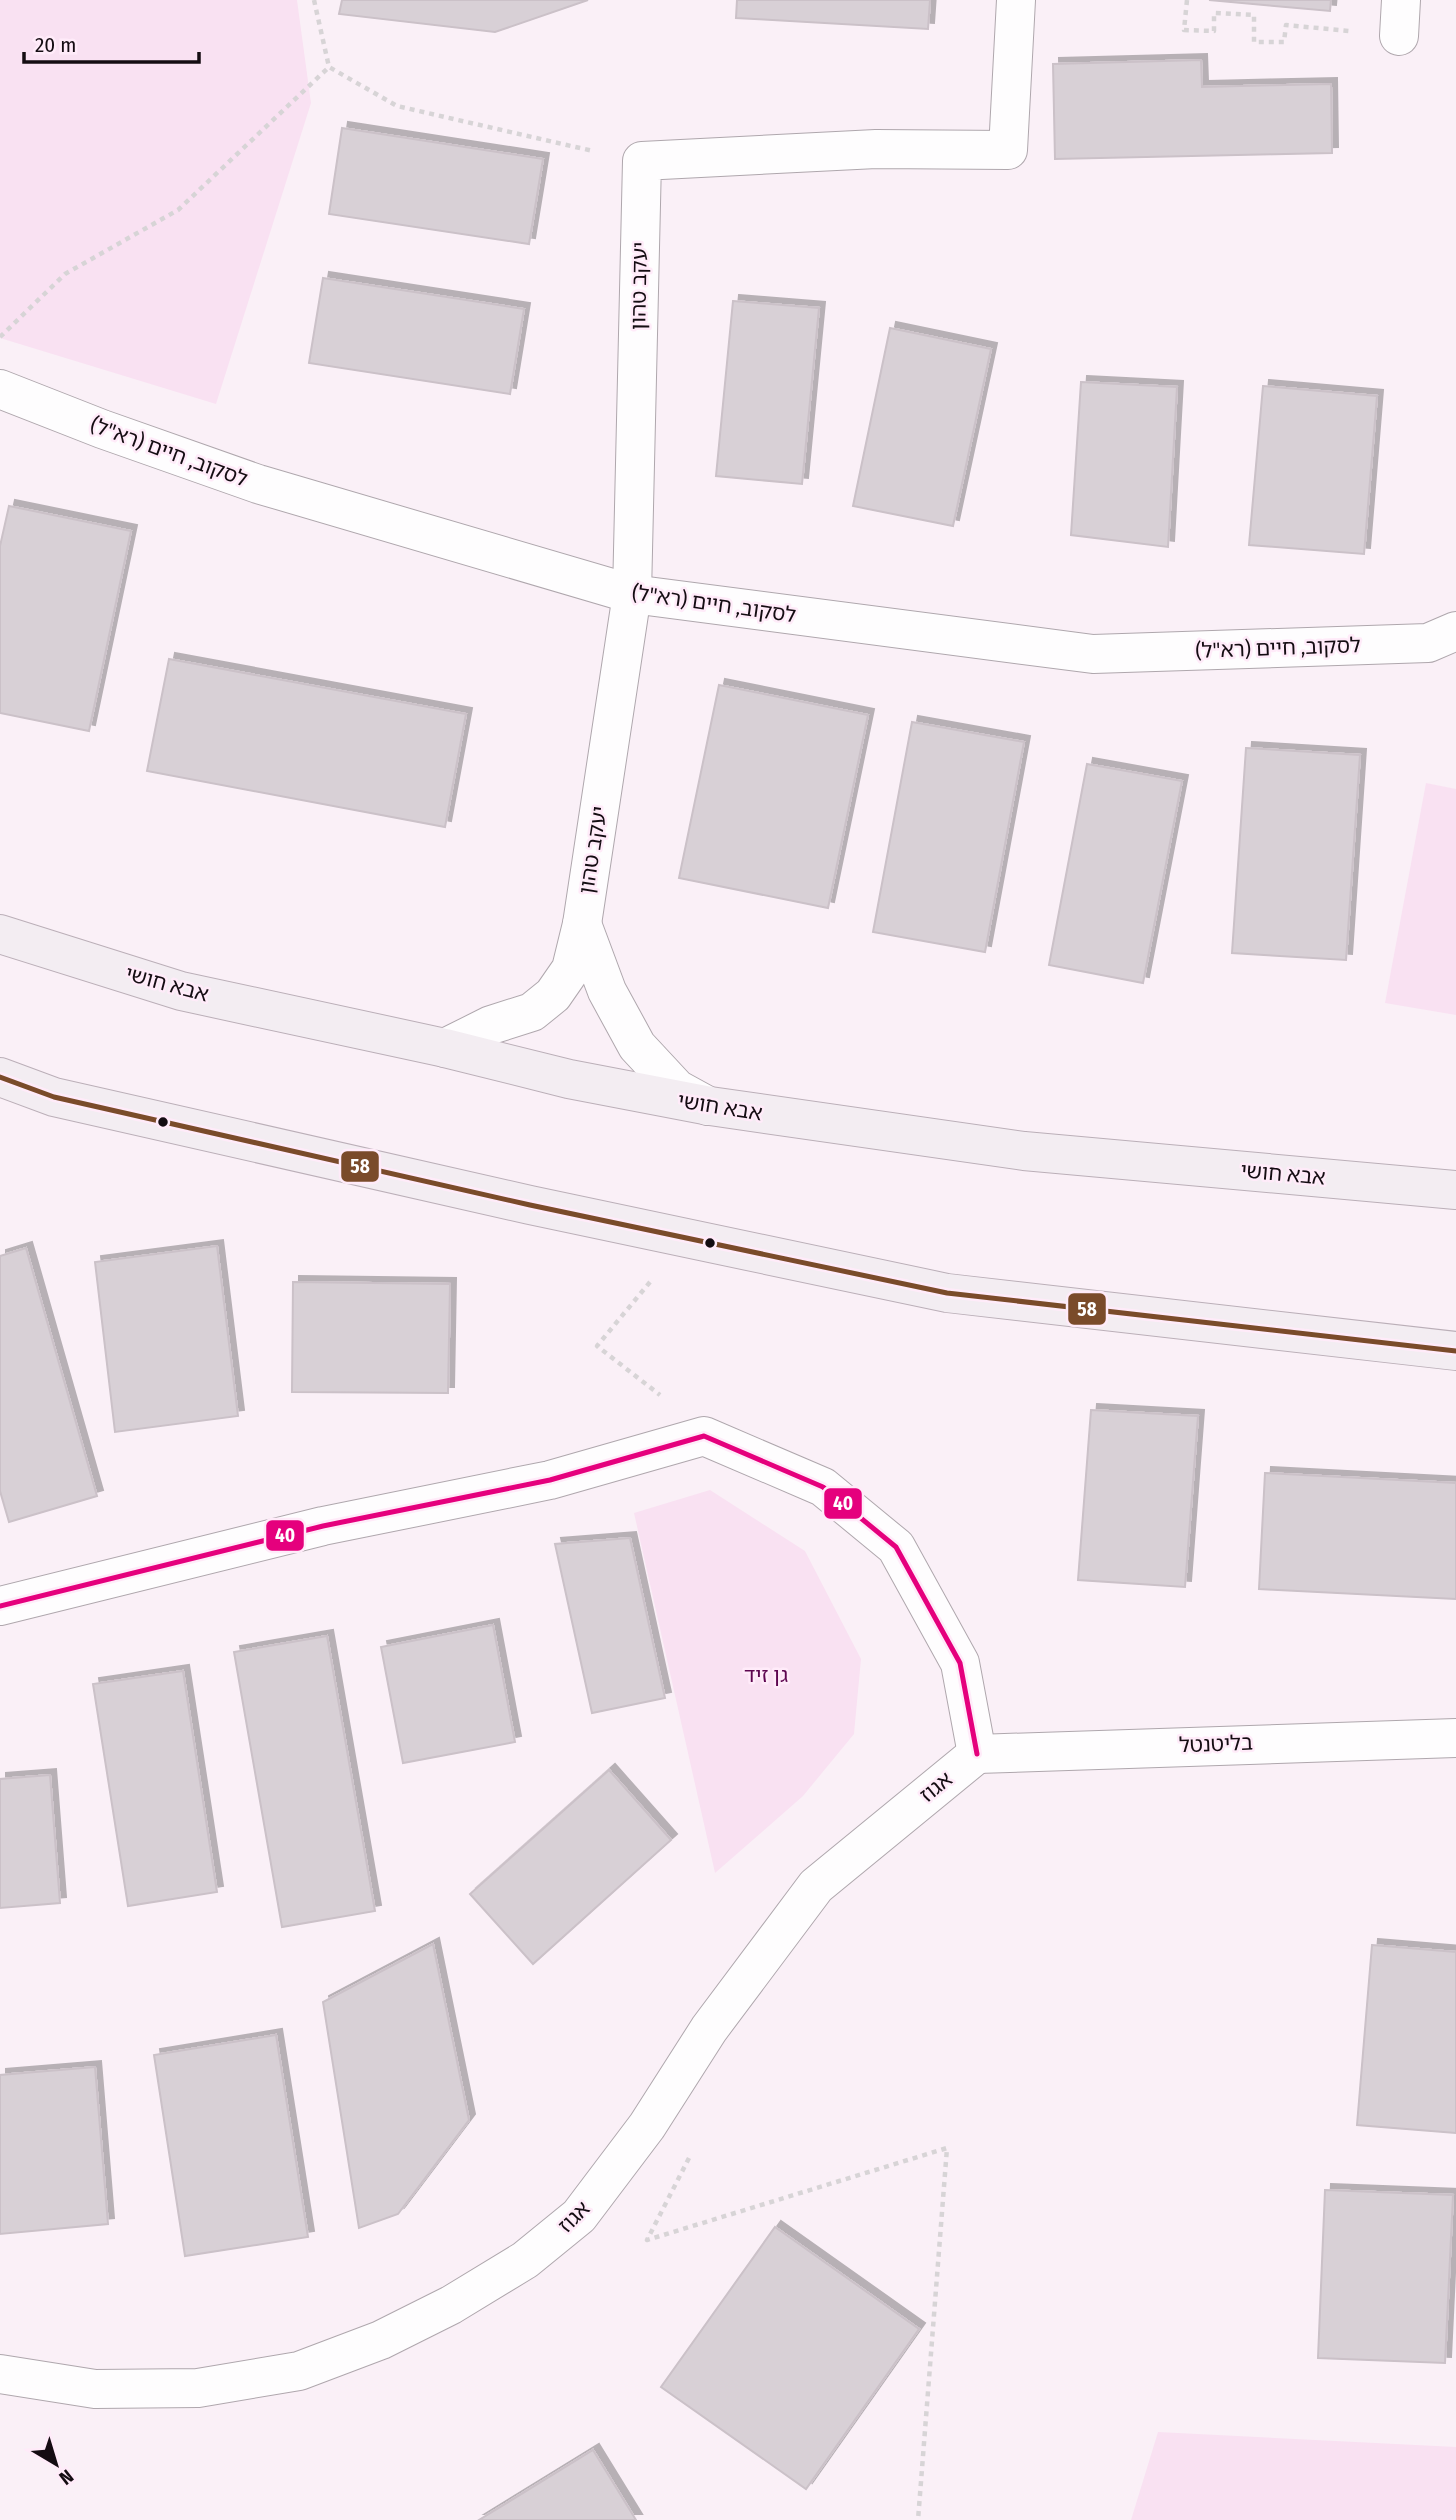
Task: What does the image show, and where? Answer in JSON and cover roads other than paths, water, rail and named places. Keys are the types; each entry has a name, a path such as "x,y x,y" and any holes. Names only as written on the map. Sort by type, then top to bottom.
{"main road":[{"name":"אבא חושי","path":"0,934 181,991 445,1048 569,1079 710,1107 1024,1151 1456,1190"},
{"path":"0,1077 54,1097 686,1238 947,1293 1456,1351"}],"street":[{"name":"יעקב טהון","path":"445,1048 491,1025 532,1012 553,995 571,969 582,923 632,594 642,161 876,149 1008,150 1016,0"},
{"name":"לסקוב, חיים (רא\"ל)","path":"0,389 102,429 258,484 632,594 1093,653 1428,643 1456,631"},
{"name":"יעקב טהון","path":"582,923 607,991 636,1046 677,1089 710,1107"},
{"path":"0,1606 323,1526 550,1480 704,1436 823,1487 896,1547 960,1664 977,1754"},
{"name":"בליטנטל","path":"977,1754 1456,1738"},
{"name":"אגוז","path":"0,2374 95,2389 198,2388 299,2371 381,2340 451,2305 526,2260 579,2216 647,2126 709,2029 816,1886 977,1754"}],"park label":[{"name":"גן זיד","path":"766,1675"}]}
